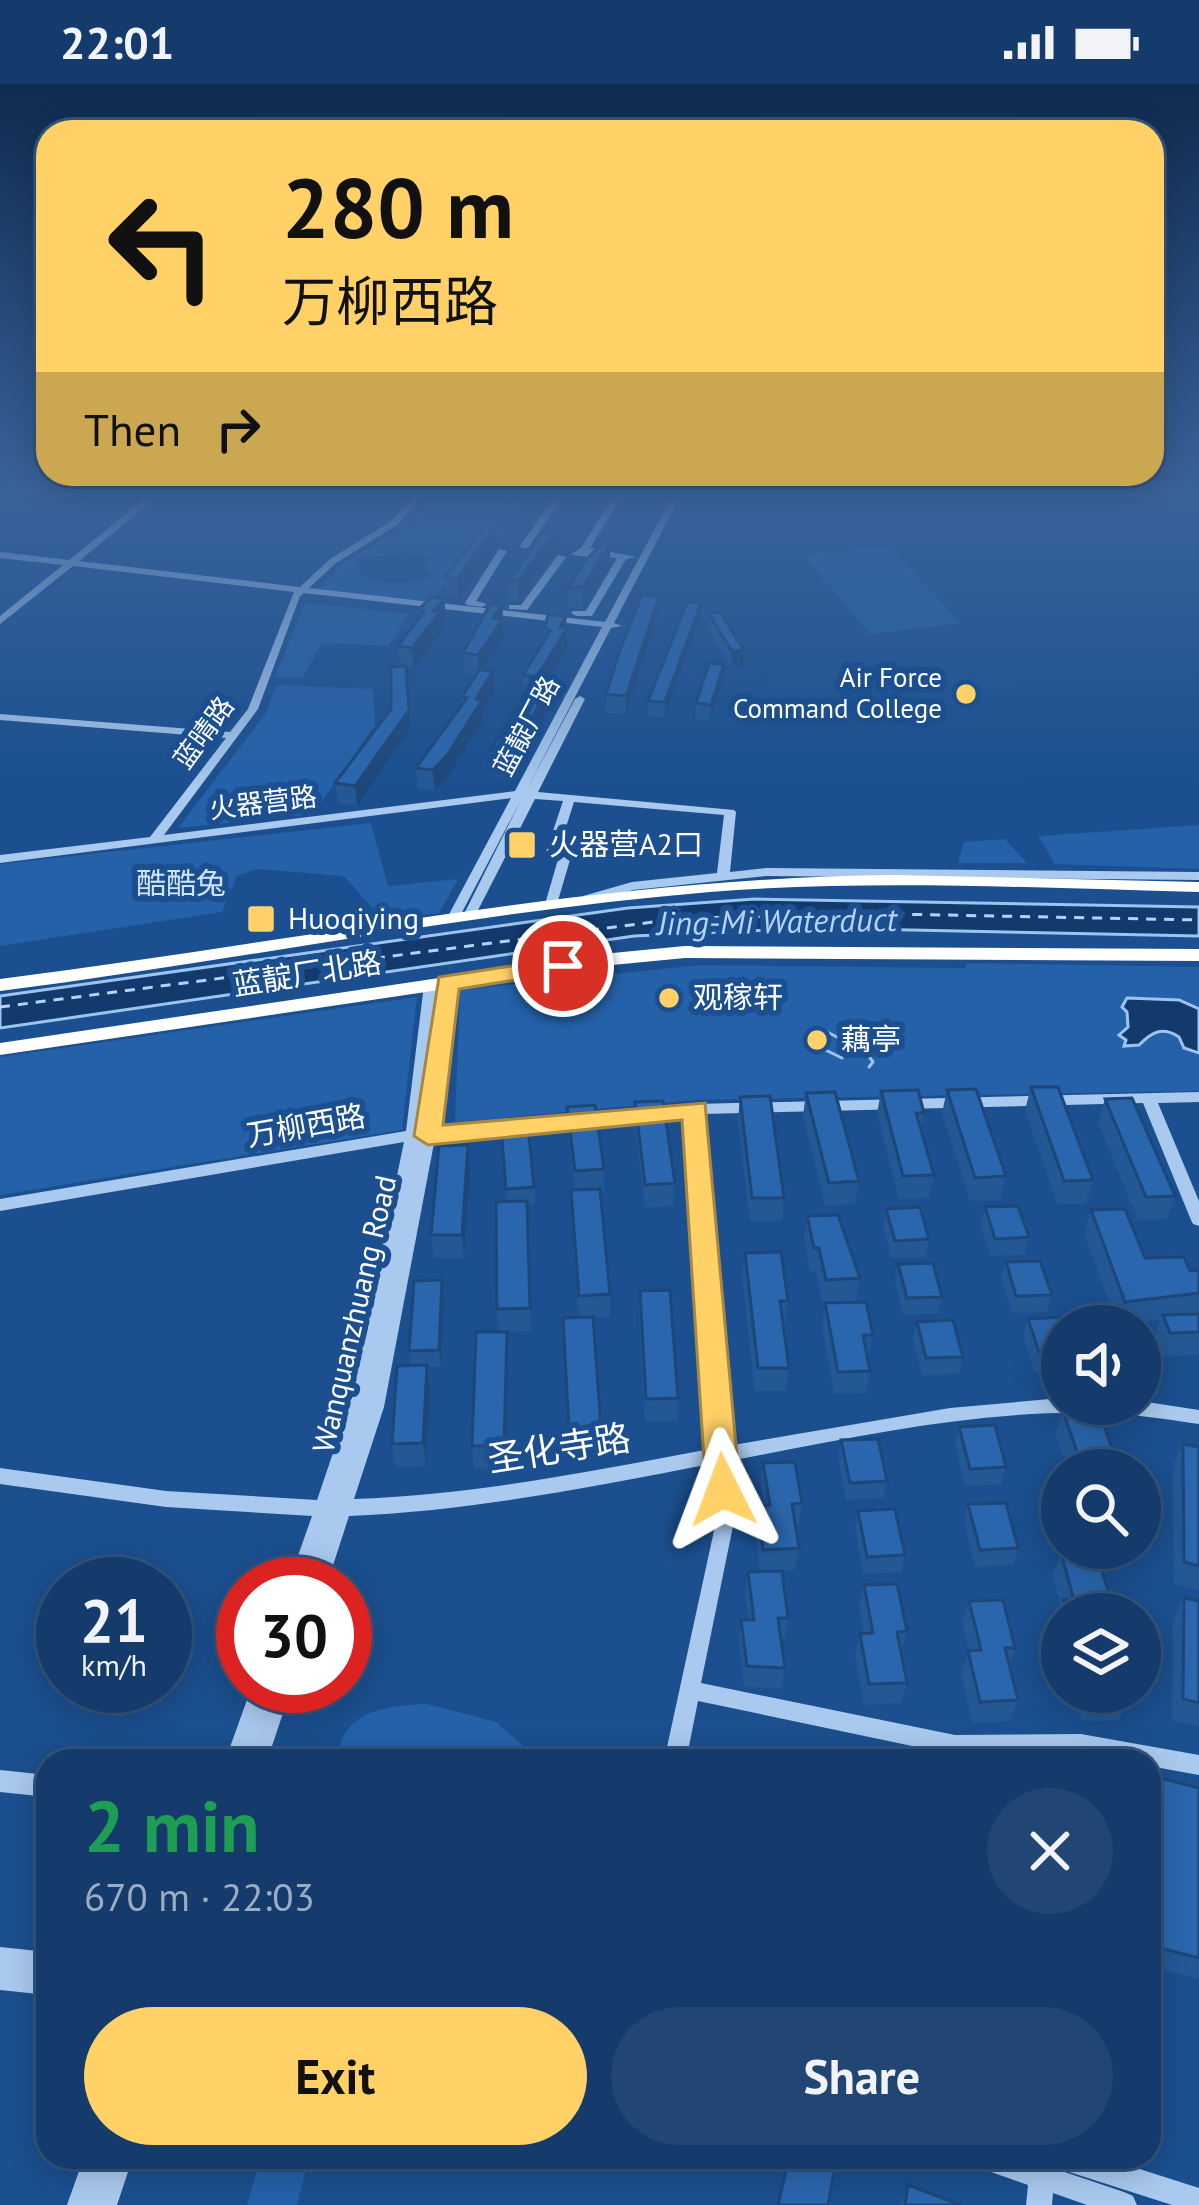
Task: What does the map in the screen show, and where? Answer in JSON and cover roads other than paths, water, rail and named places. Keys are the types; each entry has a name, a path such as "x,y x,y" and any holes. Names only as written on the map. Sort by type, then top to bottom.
{"highway":[{"path":"1076,874 1197,883"},
{"name":"蓝靛厂北路","path":"0,985 586,899 789,881 1197,883"},
{"name":"蓝靛厂北路","path":"0,1049 685,952 1199,955"}],"street":[{"path":"0,610 25,592"},
{"path":"0,621 32,592"},
{"path":"289,592 611,627"},
{"path":"473,592 470,603 478,610 524,608 589,614 602,592"},
{"path":"524,608 535,592"},
{"name":"蓝靛厂路","path":"461,917 629,592"},
{"name":"蓝晴路","path":"153,841 233,736 264,685 298,593"},
{"path":"0,718 233,736"},
{"name":"火器营路","path":"0,859 525,794 730,812 723,876"},
{"path":"550,904 566,853 552,852 570,799"},
{"name":"蓝靛厂北路","path":"586,899 632,886 723,876 832,871 1076,874"},
{"name":"Wanquanzhuang Road","path":"323,1557 420,1136 439,984"},
{"path":"1148,1096 1199,1220"},
{"name":"万柳西路","path":"0,1205 420,1136 695,1109 1199,1097"},
{"path":"678,1749 724,1526 695,1109"},
{"name":"圣化寺路","path":"0,1476 187,1503 333,1511 444,1501 880,1426 1042,1406 1105,1406 1199,1417"},
{"name":"Wanquanzhuang Road","path":"311,1557 333,1511"},
{"path":"690,1690 956,1745 1081,1744 1109,1749"},
{"path":"240,1749 253,1713"},
{"path":"260,1749 273,1713"},
{"path":"1161,1758 1199,1765"},
{"path":"0,1781 36,1785"},
{"path":"0,1959 36,1963"},
{"path":"0,1978 36,1982"},
{"path":"80,2205 93,2169"},
{"path":"104,2205 116,2169"},
{"path":"1018,2169 1124,2205"},
{"path":"1100,2169 1199,2201"},
{"path":"1039,2205 1042,2177"}],"water":[{"name":"Jing-Mi Waterduct","path":"755,899 1199,907 1199,936 815,928 634,936 0,1028 0,996 628,908"},
{"path":"1127,998 1179,1000 1199,1009 1199,1053 1162,1031 1139,1045 1124,1046 1126,1040 1119,1035 1128,1027 1122,1007"}],"waterway":[{"path":"825,1031 865,1051 873,1062 869,1067"},
{"path":"811,1043 842,1058"}],"place":[{"name":"Air Force Command College","path":"966,694"},
{"name":"火器营A2口","path":"522,845"},
{"name":"Huoqiying","path":"261,919"},
{"name":"观稼轩","path":"669,998"},
{"name":"藕亭","path":"817,1040"}],"park label":[{"name":"酷酷兔","path":"181,884"}]}
